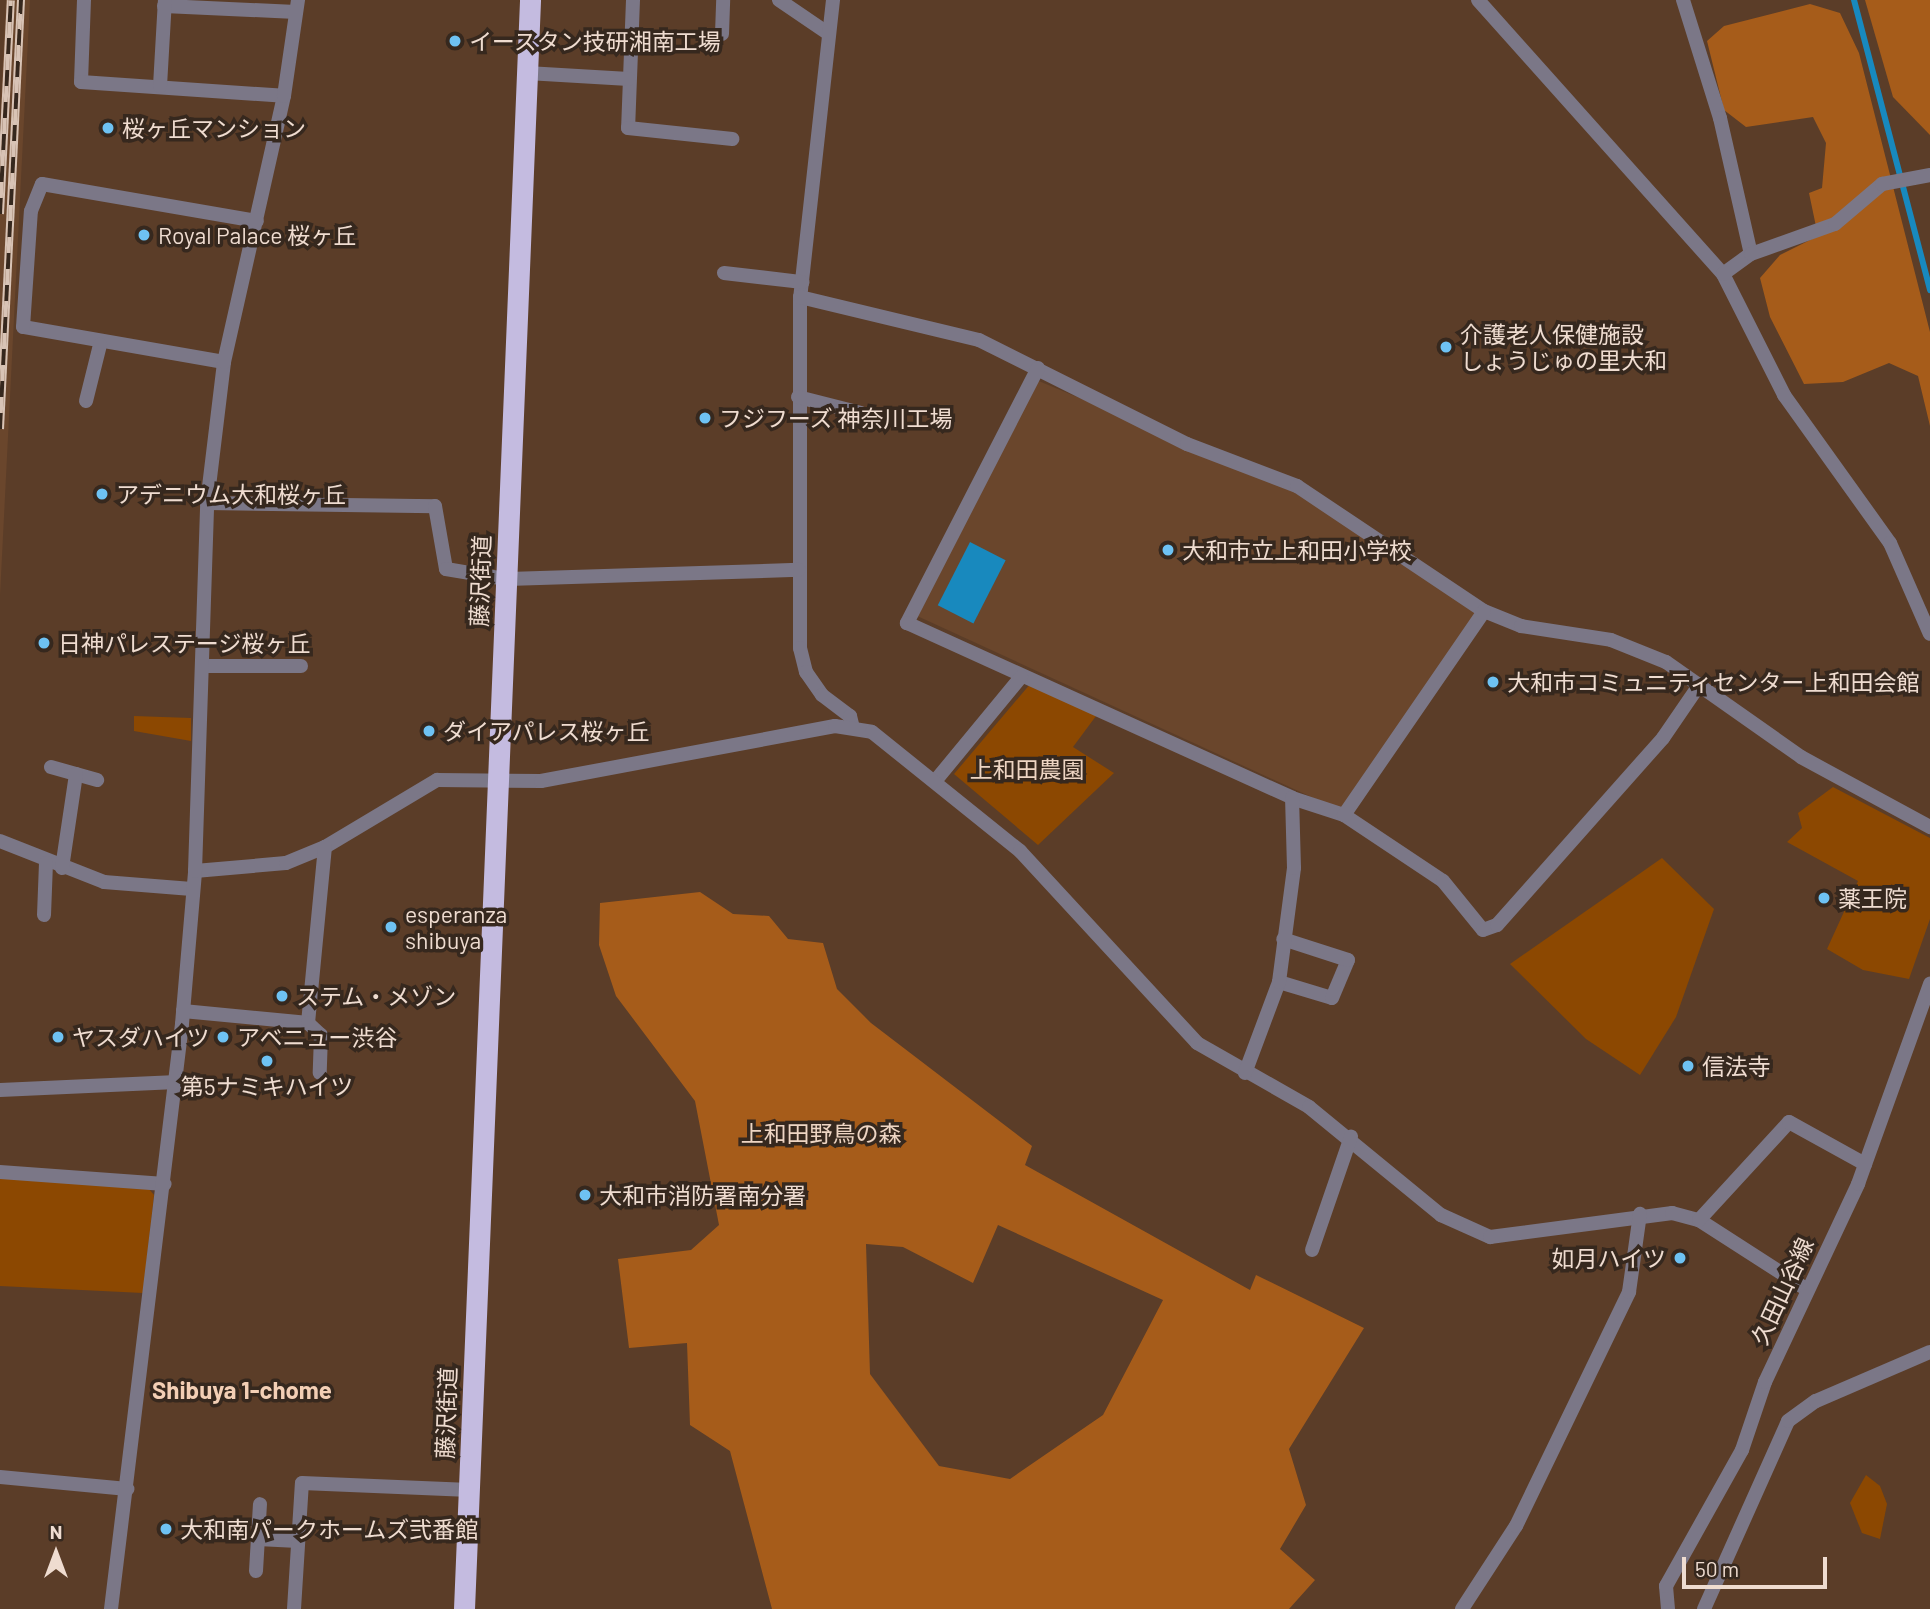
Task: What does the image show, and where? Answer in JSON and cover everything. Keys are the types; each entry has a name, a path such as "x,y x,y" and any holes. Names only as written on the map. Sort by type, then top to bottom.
{"highway":[{"name":"藤沢街道","path":"464,1609 530,0"}],"street":[{"path":"84,0 81,82 284,96"},
{"path":"632,0 628,128 732,139"},
{"path":"722,34 723,0"},
{"path":"779,0 829,34"},
{"path":"833,0 800,297 799,570 806,672 822,695 850,716 853,728"},
{"path":"1478,0 1723,274 1784,395 1890,543 1930,634"},
{"path":"1683,0 1720,118 1751,254"},
{"path":"111,1609 177,1082 195,871 207,503 224,362 284,96 297,6 164,3 160,86"},
{"path":"527,73 629,79"},
{"path":"1723,274 1751,254 1835,223 1882,184 1930,175"},
{"path":"224,362 100,345 23,327 31,211 42,184 257,221"},
{"path":"724,273 802,282"},
{"path":"800,297 979,340 1187,444 1297,486 1484,611 1521,626 1611,640 1666,662 1801,757 1930,827"},
{"path":"86,401 100,345"},
{"path":"1038,369 907,623 1292,798 1344,815 1443,881 1483,930 1497,925 1663,738 1700,684"},
{"path":"798,397 861,413"},
{"path":"207,503 435,506 446,569 506,579 799,570"},
{"path":"1344,815 1484,611"},
{"path":"202,666 301,666"},
{"path":"936,780 1021,677"},
{"path":"195,871 286,863 324,847 437,780 541,782 835,726 853,728 894,744 1030,861 1197,1043 1351,1137 1441,1215 1490,1237 1640,1214 1699,1220 1806,1289"},
{"path":"51,767 97,780"},
{"path":"62,868 76,774"},
{"path":"1245,1073 1279,982 1294,869 1292,798"},
{"path":"0,841 46,863 104,882 192,889"},
{"path":"308,1023 324,847"},
{"path":"44,915 46,863"},
{"path":"1279,982 1332,998 1348,960 1283,939"},
{"name":"久田山谷線","path":"1668,1609 1666,1586 1742,1450 1806,1289 1865,1164 1930,984"},
{"path":"183,1011 308,1023 321,1035 320,1073"},
{"path":"0,1090 177,1082"},
{"path":"1699,1220 1789,1122 1865,1164"},
{"path":"1312,1250 1351,1137"},
{"path":"0,1172 165,1184"},
{"path":"1462,1609 1516,1526 1629,1292 1640,1214"},
{"path":"1704,1609 1788,1421 1816,1401 1930,1352"},
{"path":"0,1477 127,1489"},
{"path":"294,1609 302,1483 470,1490"},
{"path":"256,1571 260,1504"},
{"path":"258,1539 298,1541"}],"shaded area":[{"path":"6,0 30,0 0,596 0,123"},
{"name":"大和市立上和田小学校","path":"1034,379 1297,489 1481,612 1344,812 915,615"}],"green space":[{"path":"1865,0 1930,0 1930,135 1893,97"},
{"path":"1810,4 1840,13 1859,53 1930,332 1930,426 1918,376 1889,363 1843,382 1804,384 1770,317 1760,278 1780,255 1818,236 1809,193 1822,188 1826,143 1813,117 1746,127 1724,110 1707,41 1724,26"},
{"name":"上和田農園","path":"1031,683 1096,716 1073,747 1114,773 1038,845 954,774"},
{"path":"134,716 191,718 191,741 134,731"},
{"path":"1833,787 1930,838 1930,919 1909,979 1863,970 1827,949 1858,881 1787,842 1802,828 1798,813"},
{"path":"1662,858 1714,909 1676,1017 1640,1075 1586,1039 1510,964"},
{"name":"上和田野鳥の森","path":"700,892 733,914 769,916 788,939 823,943 837,989 871,1023 1032,1146 1025,1165 1250,1290 1256,1275 1364,1328 1289,1449 1306,1505 1280,1549 1315,1580 1289,1609 772,1609 730,1451 690,1425 687,1343 629,1348 618,1259 691,1250 719,1225 695,1101 616,996 599,945 600,903","holes":["998,1225 1163,1300 1103,1415 1010,1479 939,1466 870,1374 866,1244 903,1247 973,1283"]},
{"path":"0,1178 149,1189 154,1195 143,1293 0,1286"},
{"path":"1866,1475 1880,1486 1887,1504 1880,1539 1862,1533 1850,1503"}],"water":[{"path":"970,542 1006,560 973,623 938,605"}],"waterway":[{"path":"1854,0 1930,290"}],"railway":[{"path":"0,214 11,0"},
{"path":"0,429 21,0"}],"place":[{"name":"イースタン技研湘南工場","path":"455,41"},
{"name":"桜ヶ丘マンション","path":"108,128"},
{"name":"Royal Palace 桜ヶ丘","path":"144,235"},
{"name":"介護老人保健施設 しょうじゅの里大和","path":"1446,347"},
{"name":"フジフーズ 神奈川工場","path":"705,418"},
{"name":"アデニウム大和桜ヶ丘","path":"102,494"},
{"name":"大和市立上和田小学校","path":"1168,550"},
{"name":"日神パレステージ桜ヶ丘","path":"44,643"},
{"name":"大和市コミュニティセンター上和田会館","path":"1493,682"},
{"name":"ダイアパレス桜ヶ丘","path":"429,731"},
{"name":"薬王院","path":"1824,898"},
{"name":"esperanza shibuya","path":"391,927"},
{"name":"ステム・メゾン","path":"282,996"},
{"name":"ヤスダハイツ","path":"58,1037"},
{"name":"アベニュー渋谷","path":"223,1037"},
{"name":"第5ナミキハイツ","path":"267,1061"},
{"name":"信法寺","path":"1688,1066"},
{"name":"大和市消防署南分署","path":"585,1195"},
{"name":"如月ハイツ","path":"1680,1258"},
{"name":"大和南パークホームズ弐番館","path":"166,1529"}],"district":[{"name":"Shibuya 1-chome","path":"242,1390"}]}
